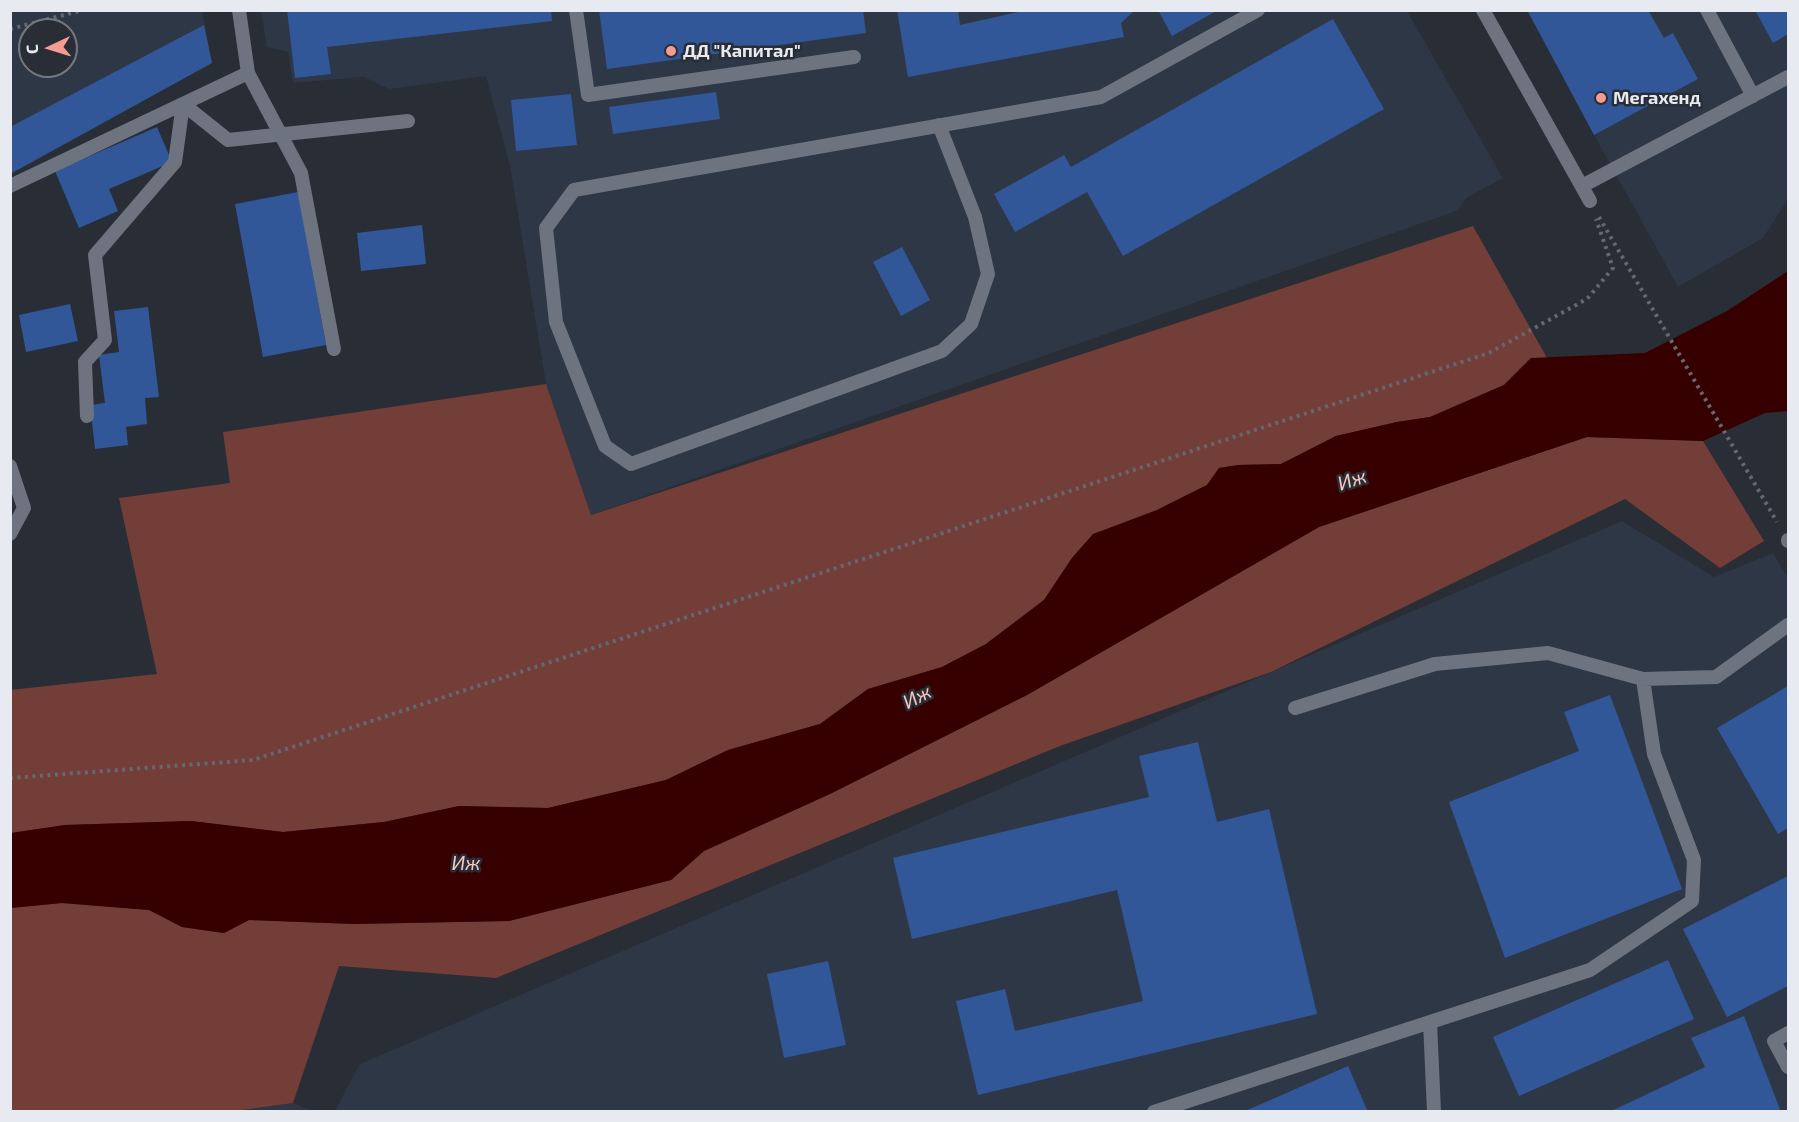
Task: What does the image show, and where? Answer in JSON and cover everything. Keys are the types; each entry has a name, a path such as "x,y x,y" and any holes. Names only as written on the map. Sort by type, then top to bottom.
{"lane":[{"path":"239,10 248,73 301,174 334,349"},
{"path":"576,10 588,95 854,57"},
{"path":"939,125 975,217 988,274 971,324 942,351 631,464 605,447 556,322 546,228 574,190 939,125 1101,97 1258,10"},
{"path":"1483,10 1590,201"},
{"path":"1707,10 1753,96"},
{"path":"10,186 248,73"},
{"path":"1582,186 1788,77"},
{"path":"183,104 228,140 408,121"},
{"path":"87,416 85,362 105,340 95,255 175,162 183,104"},
{"path":"10,466 24,508 10,534"},
{"path":"1295,708 1435,664 1548,653 1643,679 1716,677 1788,625"},
{"path":"1154,1112 1590,970 1692,901 1694,860 1654,754 1643,679"},
{"path":"1430,1022 1434,1112"},
{"path":"1788,1033 1774,1041 1788,1067"}],"path":[{"path":"10,28 83,10"},
{"path":"1590,201 1788,541"},
{"path":"10,778 253,760 1489,353 1587,299 1613,268 1590,201"}],"shaded area":[{"path":"11,11 202,11 212,63 11,174"},
{"path":"261,11 1407,11 1503,178 1466,198 1459,210 591,515 546,384 510,166 486,76 389,89 364,77 293,83 288,52 267,47"},
{"path":"1648,11 1788,11 1788,199 1763,238 1678,287 1594,135 1698,79 1674,34 1664,38"},
{"path":"1473,226 1547,358 1531,358 1504,385 1430,417 1336,436 1281,464 1219,468 1207,485 1157,510 1093,535 1072,558 1044,600 986,644 942,667 868,689 820,724 728,750 666,780 548,808 459,806 384,822 283,832 191,821 65,825 11,833 10,690 157,674 119,498 230,483 223,432 546,384 591,515"},
{"path":"1587,437 1703,441 1764,541 1720,568 1625,499 1271,672 1060,746 496,978 339,966 293,1103 227,1112 11,1111 10,908 62,903 149,910 182,927 224,933 249,920 354,924 509,921 671,880 704,851 830,794 1027,695 1319,527"},
{"path":"1622,521 1714,577 1773,553 1788,578 1788,1111 334,1112 360,1064"},
{"path":"293,1103 312,1111 227,1111"}],"water":[{"name":"Иж","path":"1788,271 1788,411 1765,413 1703,441 1587,437 1319,527 1027,695 830,794 704,851 671,880 509,921 354,924 249,920 224,933 182,927 149,910 62,903 11,908 11,833 65,825 191,821 283,832 384,822 459,806 548,808 666,780 728,750 820,724 868,689 942,667 986,644 1044,600 1072,558 1093,534 1157,510 1207,485 1219,468 1281,464 1336,436 1430,417 1504,385 1531,358 1645,353 1727,311"}],"building":[{"path":"287,10 551,10 552,21 327,47 331,74 295,78"},
{"name":"ДД \"Капитал\"","path":"599,10 863,10 866,33 607,69"},
{"path":"897,10 958,10 960,25 1027,10 1135,10 1121,23 1124,37 908,77"},
{"path":"1158,10 1218,10 1172,36"},
{"path":"1527,10 1648,10 1664,38 1673,33 1698,79 1594,135"},
{"path":"1755,10 1788,10 1788,34 1773,43"},
{"path":"1333,19 1384,109 1123,256 1087,192 1015,232 994,194 1064,155 1071,167"},
{"path":"204,25 212,63 10,174 10,127"},
{"path":"716,92 720,119 613,134 609,107"},
{"path":"571,94 577,145 516,151 511,100"},
{"path":"157,127 172,162 109,189 118,211 79,228 55,171"},
{"path":"298,192 326,345 263,357 235,204"},
{"path":"422,225 426,264 361,271 357,233"},
{"path":"902,247 930,300 901,316 873,262"},
{"path":"70,304 78,341 26,352 19,315"},
{"path":"148,307 159,397 145,398 147,424 126,427 128,445 95,449 90,405 105,403 99,355 119,352 114,311"},
{"path":"1788,686 1788,828 1778,834 1717,728"},
{"path":"1610,695 1682,889 1505,958 1449,802 1579,751 1564,712"},
{"path":"1198,742 1217,822 1269,809 1317,1014 978,1095 956,1001 1005,989 1015,1031 1143,1001 1117,890 912,939 893,858 1149,797 1139,756"},
{"path":"1788,876 1788,986 1727,1017 1683,929"},
{"path":"1668,960 1694,1019 1519,1096 1493,1037"},
{"path":"828,961 846,1045 784,1058 767,974"},
{"path":"1744,1016 1781,1112 1609,1112 1705,1067 1691,1038"},
{"path":"1348,1066 1368,1112 1243,1112"}],"place":[{"name":"ДД \"Капитал\"","path":"671,51"},
{"name":"Мегахенд","path":"1601,98"}]}
